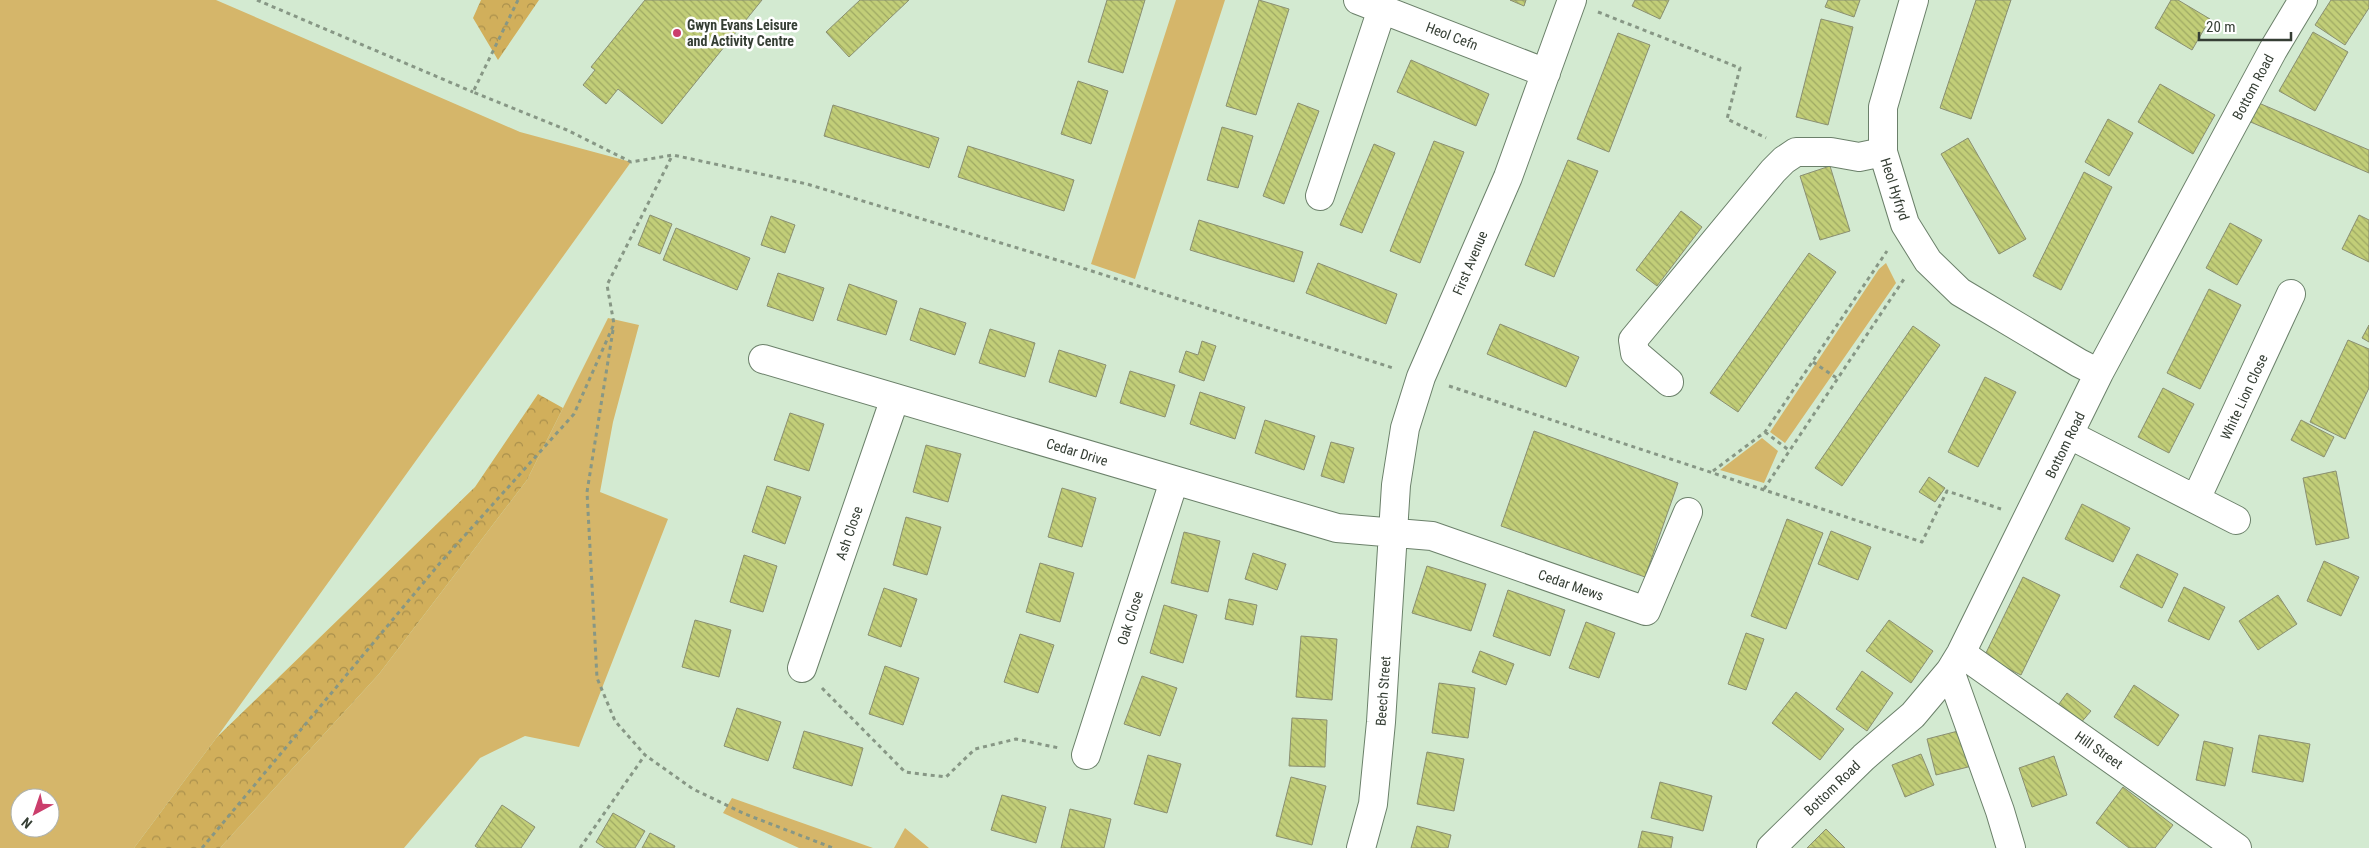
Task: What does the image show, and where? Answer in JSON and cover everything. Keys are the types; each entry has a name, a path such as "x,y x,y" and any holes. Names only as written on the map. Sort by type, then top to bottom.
{"street":[{"name":"First Avenue","path":"1393,532 1396,485 1405,428 1421,377 1508,177 1572,0"},
{"name":"Heol Hyfryd","path":"1914,0 1883,107 1883,152 1905,224 1928,261 1960,292 2100,373"},
{"name":"Bottom Road","path":"1771,848 1864,757 1913,715 1955,662 2100,373 2264,67 2303,0"},
{"path":"1320,196 1370,5"},
{"name":"Heol Cefn","path":"1370,5 1546,73"},
{"path":"1669,382 1634,353 1633,340 1773,171 1796,152 1831,152 1859,158 1883,152"},
{"name":"White Lion Close","path":"2196,499 2292,294"},
{"name":"Cedar Drive","path":"763,358 1337,528 1393,532"},
{"name":"Ash Close","path":"802,668 895,398"},
{"path":"2070,435 2236,520"},
{"name":"Oak Close","path":"1086,755 1174,481"},
{"name":"Cedar Mews","path":"1393,532 1432,536 1646,611 1688,512"},
{"name":"Beech Street","path":"1361,848 1373,804 1381,722 1393,532"},
{"path":"1955,662 2011,848"},
{"name":"Hill Street","path":"1955,662 2237,848"}],"path":[{"path":"257,0 567,130 631,162 673,156 816,187 1070,264 1922,542 1947,492 2028,518"},
{"path":"473,92 518,0"},
{"path":"1572,0 1740,68 1727,119 1796,152"},
{"path":"673,156 607,285 614,324 587,492 596,678 615,721 645,756 693,789 745,814 833,848"},
{"path":"1712,472 1765,432 1905,224"},
{"path":"1764,489 1905,279 1928,261"},
{"path":"202,848 440,563 574,414 614,324"},
{"path":"1812,362 1838,379"},
{"path":"1765,432 1790,451"},
{"path":"802,668 905,772 946,777 975,749 1016,739 1086,755"},
{"path":"580,848 645,756"}],"shaded area":[{"path":"0,0 216,0 520,132 631,162 217,737 134,848 0,848"},
{"path":"1176,0 1225,0 1135,279 1091,264"},
{"path":"1886,263 1896,283 1785,443 1770,432 1879,269"},
{"path":"608,318 639,325 613,422 600,492 668,519 579,747 525,736 480,758 404,848 220,848 379,674 527,480"},
{"path":"1762,438 1778,451 1764,483 1720,470"},
{"path":"732,798 873,848 799,848 723,813"},
{"path":"905,828 929,848 894,848"}],"green space":[{"path":"481,0 539,0 498,60 473,18"},
{"path":"538,394 563,408 527,480 379,674 220,848 134,848 217,737 475,487"}],"building":[{"name":"Gwyn Evans Leisure and Activity Centre","path":"645,0 762,0 662,124 618,89 606,104 583,85 595,70 591,67"},
{"path":"860,0 909,0 849,57 826,32"},
{"path":"1107,0 1145,0 1123,73 1088,62"},
{"path":"1259,0 1289,9 1256,115 1226,106"},
{"path":"1510,0 1526,0 1524,6"},
{"path":"1635,0 1669,0 1660,19 1632,6"},
{"path":"1828,0 1860,0 1854,17 1825,7"},
{"path":"1976,0 2011,0 1971,119 1940,108"},
{"path":"2171,0 2178,0 2210,19 2192,50 2155,28"},
{"path":"2331,0 2369,0 2369,8 2345,45 2315,25"},
{"path":"1821,19 1853,27 1828,125 1796,117"},
{"path":"2313,32 2348,52 2315,111 2279,91"},
{"path":"1618,33 1650,45 1609,152 1577,139"},
{"path":"1411,60 1489,94 1476,126 1397,92"},
{"path":"1078,81 1108,91 1091,144 1061,134"},
{"path":"2160,84 2215,115 2193,154 2138,122"},
{"path":"2254,101 2369,150 2369,173 2246,120"},
{"path":"1298,103 1319,111 1284,204 1263,196"},
{"path":"833,105 939,138 929,168 824,136"},
{"path":"2108,119 2133,133 2109,176 2085,162"},
{"path":"1222,127 1253,136 1238,188 1207,180"},
{"path":"1968,138 2026,239 1999,254 1941,154"},
{"path":"1434,141 1464,152 1420,263 1390,251"},
{"path":"1374,144 1395,153 1362,233 1340,225"},
{"path":"968,146 1074,180 1064,211 958,177"},
{"path":"1568,160 1598,171 1554,277 1525,265"},
{"path":"1830,166 1850,231 1820,240 1800,176"},
{"path":"2084,172 2112,187 2061,290 2033,276"},
{"path":"1681,211 1702,227 1657,286 1636,270"},
{"path":"650,215 672,224 660,254 638,245"},
{"path":"2359,215 2369,220 2369,262 2342,249"},
{"path":"771,216 795,225 785,253 761,245"},
{"path":"1199,220 1303,252 1294,282 1190,250"},
{"path":"2230,223 2262,240 2237,285 2206,268"},
{"path":"676,228 750,258 737,290 663,260"},
{"path":"1809,253 1836,272 1738,412 1710,393"},
{"path":"1318,263 1397,294 1386,324 1306,293"},
{"path":"778,273 824,288 813,321 767,306"},
{"path":"849,284 897,301 886,335 837,320"},
{"path":"2209,289 2241,305 2200,389 2167,373"},
{"path":"920,308 966,323 955,355 910,340"},
{"path":"1500,324 1579,357 1566,387 1487,354"},
{"path":"2369,325 2369,342 2362,338"},
{"path":"1913,326 1940,345 1842,486 1815,468"},
{"path":"990,329 1035,343 1025,377 979,363"},
{"path":"2348,340 2369,349 2369,388 2345,439 2310,422"},
{"path":"1202,341 1216,346 1204,381 1179,372 1186,351 1198,355"},
{"path":"1059,350 1106,365 1096,397 1049,382"},
{"path":"1130,371 1175,385 1165,417 1120,403"},
{"path":"1985,377 2016,392 1978,467 1948,452"},
{"path":"2163,388 2194,404 2169,453 2138,437"},
{"path":"1200,392 1245,407 1235,439 1190,424"},
{"path":"790,413 824,424 809,471 774,460"},
{"path":"1265,420 1315,436 1304,470 1255,453"},
{"path":"2301,420 2334,437 2324,457 2291,440"},
{"path":"1534,431 1678,483 1645,577 1501,526"},
{"path":"1331,442 1354,448 1344,483 1321,476"},
{"path":"926,445 961,454 948,502 913,492"},
{"path":"2336,471 2349,538 2316,545 2303,478"},
{"path":"1929,477 1945,488 1935,502 1919,492"},
{"path":"767,486 801,497 785,544 752,532"},
{"path":"1062,488 1096,498 1082,547 1048,537"},
{"path":"2082,504 2130,528 2113,562 2065,539"},
{"path":"906,517 941,527 927,575 893,565"},
{"path":"1787,519 1823,533 1786,629 1751,616"},
{"path":"1831,531 1871,547 1858,580 1818,564"},
{"path":"1184,532 1220,541 1208,592 1171,583"},
{"path":"1253,553 1286,564 1277,590 1245,579"},
{"path":"2137,554 2178,574 2162,608 2120,587"},
{"path":"744,555 777,566 763,612 730,602"},
{"path":"2324,561 2359,577 2341,616 2307,601"},
{"path":"1040,563 1074,573 1060,622 1026,612"},
{"path":"1427,566 1486,584 1471,631 1412,613"},
{"path":"2023,577 2060,595 2021,675 1984,657"},
{"path":"2184,587 2225,607 2209,640 2168,621"},
{"path":"884,588 917,599 901,647 868,635"},
{"path":"1508,590 1565,610 1550,656 1493,636"},
{"path":"2278,595 2297,624 2258,650 2239,621"},
{"path":"1229,599 1257,605 1253,625 1225,619"},
{"path":"1164,605 1197,615 1183,663 1150,653"},
{"path":"695,620 731,630 719,677 682,667"},
{"path":"1889,620 1933,651 1911,683 1866,651"},
{"path":"1586,622 1615,633 1599,678 1569,668"},
{"path":"1746,633 1764,639 1746,690 1728,684"},
{"path":"1020,634 1054,645 1038,693 1004,682"},
{"path":"1301,636 1337,639 1332,700 1296,697"},
{"path":"1480,651 1514,664 1506,685 1472,672"},
{"path":"885,666 919,678 903,725 869,714"},
{"path":"1862,671 1893,693 1867,731 1836,709"},
{"path":"1142,676 1177,688 1160,736 1124,724"},
{"path":"1439,683 1475,688 1468,738 1432,733"},
{"path":"2134,685 2179,715 2158,746 2114,717"},
{"path":"1796,692 1844,729 1820,760 1772,723"},
{"path":"2067,693 2091,711 2079,725 2056,708"},
{"path":"737,708 781,722 768,761 724,746"},
{"path":"1292,718 1327,720 1325,767 1289,766"},
{"path":"1962,730 1972,766 1936,775 1927,739"},
{"path":"804,731 863,748 852,786 793,768"},
{"path":"2259,735 2310,744 2303,782 2252,772"},
{"path":"2204,741 2233,748 2225,786 2196,780"},
{"path":"1427,752 1464,759 1454,811 1417,804"},
{"path":"1921,754 1934,785 1905,797 1892,765"},
{"path":"1148,755 1181,764 1167,813 1134,804"},
{"path":"2054,756 2067,795 2032,807 2019,768"},
{"path":"1291,777 1326,786 1312,845 1276,836"},
{"path":"1660,782 1712,796 1703,831 1651,818"},
{"path":"2123,787 2173,825 2155,848 2129,848 2096,823"},
{"path":"1002,795 1046,807 1036,843 991,830"},
{"path":"502,805 535,827 521,848 478,848 475,846"},
{"path":"1070,809 1111,819 1104,848 1061,848"},
{"path":"613,813 645,831 635,848 605,848 596,842"},
{"path":"1417,826 1451,835 1448,848 1411,848"},
{"path":"1826,829 1845,848 1807,848"},
{"path":"1642,831 1673,837 1671,848 1638,848"},
{"path":"650,833 675,846 674,848 642,848"}],"place":[{"name":"Gwyn Evans Leisure and Activity Centre","path":"677,33"}]}
